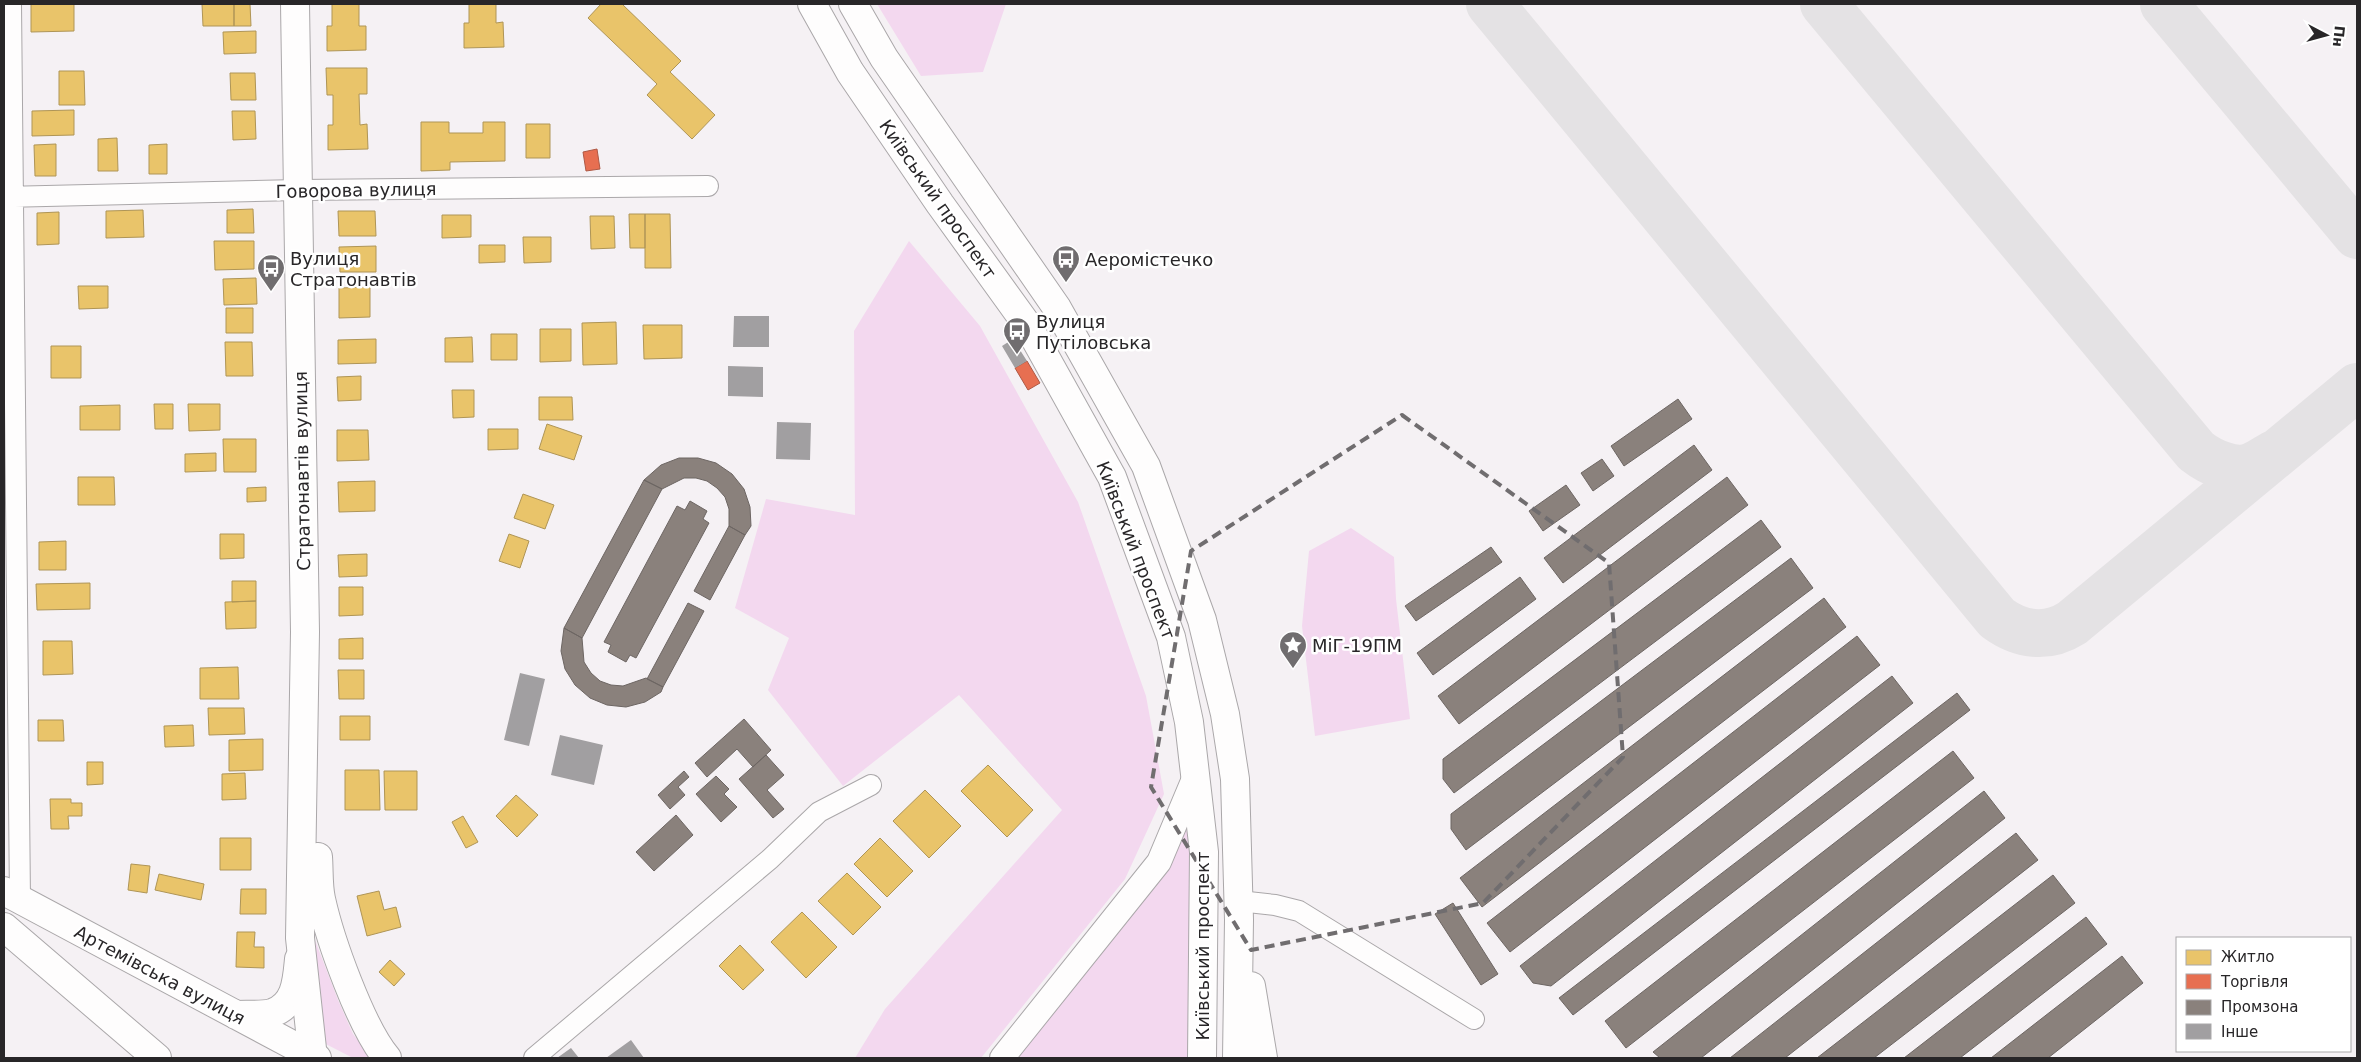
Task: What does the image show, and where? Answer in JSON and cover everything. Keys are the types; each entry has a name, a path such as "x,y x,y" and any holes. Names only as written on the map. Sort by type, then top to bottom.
{"main road":[{"name":"Стратонавтів вулиця","path":"295,4 305,632 300,938"},
{"name":"Київський проспект","path":"812,4 850,72 1038,343 1112,477 1171,637 1189,722 1204,852 1202,1058"},
{"name":"Київський проспект","path":"853,4 884,58 1058,308 1146,466 1202,620 1225,714 1235,779 1239,911 1237,1058"},
{"path":"940,204 964,172"},
{"path":"981,261 1012,240"},
{"path":"305,632 320,898 351,989 380,1049 387,1058"},
{"path":"1189,722 1204,731 1218,728 1225,714"},
{"path":"1196,774 1209,767 1221,766 1235,779"},
{"name":"Артемівська вулиця","path":"12,896 314,1057"},
{"path":"1239,911 1263,1058"},
{"path":"4,927 157,1058"},
{"path":"236,1014 272,1013 289,1001 297,986 300,938"},
{"path":"300,938 314,1057"}],"street":[{"path":"11,4 9,197 12,896"},
{"name":"Говорова вулиця","path":"9,197 298,190 708,186"},
{"path":"1002,1058 1160,862 1196,774"},
{"path":"534,1058 770,859 819,812 872,784"},
{"path":"1239,911 1275,905 1299,912 1474,1019"}],"highlighted area":[{"path":"1402,415 1609,563 1623,757 1483,903 1251,950 1151,787 1191,551"}],"shaded area":[{"path":"877,4 1006,4 983,72 921,76"},
{"path":"909,241 980,326 1078,502 1146,696 1164,794 1125,879 981,1058 855,1058 885,1009 1062,810 959,695 843,786 768,690 789,638 735,608 766,499 855,515 854,331"},
{"path":"1351,528 1394,557 1396,599 1410,719 1315,736 1302,626 1309,551"},
{"path":"1187,815 1191,883 1191,1058 1010,1058"},
{"path":"313,935 353,1034 372,1058 353,1058 318,1040"}],"building: Житло":[{"path":"31,4 74,4 74,31 31,32"},
{"path":"202,4 234,4 234,26 203,26"},
{"path":"234,4 250,4 251,26 234,26"},
{"path":"332,4 359,4 359,26 366,26 366,50 327,51 327,26 332,26"},
{"path":"469,4 496,4 496,23 503,22 504,47 464,48 464,23 469,23"},
{"path":"601,4 622,4 681,61 670,72 715,115 692,139 647,95 657,84 588,18"},
{"path":"256,31 256,53 224,54 223,32"},
{"path":"326,68 367,68 367,94 359,94 360,125 367,124 368,149 328,150 328,125 333,125 333,95 327,95"},
{"path":"59,71 84,71 85,105 59,105"},
{"path":"230,73 255,73 256,100 231,100"},
{"path":"74,110 74,135 32,136 32,111"},
{"path":"232,111 255,111 256,139 233,140"},
{"path":"421,122 449,122 449,133 483,133 483,122 505,122 505,161 450,162 450,170 421,171"},
{"path":"526,124 550,124 550,158 526,158"},
{"path":"117,138 118,171 98,171 98,139"},
{"path":"56,144 56,176 35,176 34,145"},
{"path":"167,144 167,174 149,174 149,145"},
{"path":"253,209 254,233 227,233 227,210"},
{"path":"143,210 144,237 106,238 106,211"},
{"path":"338,211 375,211 376,236 339,236"},
{"path":"59,212 59,244 37,245 37,213"},
{"path":"629,214 645,214 645,248 630,248"},
{"path":"645,214 670,214 671,268 645,268"},
{"path":"442,215 471,215 471,237 442,238"},
{"path":"590,216 614,216 615,248 591,249"},
{"path":"523,237 551,237 551,262 524,263"},
{"path":"214,241 254,241 254,269 215,270"},
{"path":"479,245 505,245 505,262 479,263"},
{"path":"376,246 376,272 340,272 339,247"},
{"path":"256,278 257,304 224,305 223,279"},
{"path":"78,286 108,286 108,308 79,309"},
{"path":"370,287 370,317 339,318 339,288"},
{"path":"226,308 253,308 253,333 226,333"},
{"path":"616,322 617,364 583,365 582,323"},
{"path":"643,325 682,325 682,358 644,359"},
{"path":"540,329 571,329 571,361 540,362"},
{"path":"491,334 517,334 517,360 491,360"},
{"path":"472,337 473,362 445,362 445,338"},
{"path":"376,339 376,363 338,364 338,340"},
{"path":"225,342 252,342 253,376 226,376"},
{"path":"51,346 81,346 81,378 51,378"},
{"path":"361,376 361,400 338,401 337,377"},
{"path":"452,390 474,390 474,417 453,418"},
{"path":"539,397 572,397 573,420 539,420"},
{"path":"154,404 173,404 173,429 155,429"},
{"path":"188,404 220,404 220,430 189,431"},
{"path":"120,405 120,430 80,430 80,406"},
{"path":"547,424 582,436 574,460 539,449"},
{"path":"488,429 518,429 518,449 488,450"},
{"path":"337,430 368,430 369,460 337,461"},
{"path":"223,439 256,439 256,472 224,472"},
{"path":"216,453 216,471 185,472 185,454"},
{"path":"78,477 114,477 115,505 78,505"},
{"path":"375,481 375,511 339,512 338,482"},
{"path":"266,487 266,501 247,502 247,488"},
{"path":"523,494 554,505 545,529 514,518"},
{"path":"220,534 244,534 244,558 220,559"},
{"path":"509,534 529,541 520,568 499,561"},
{"path":"66,541 66,570 39,570 39,542"},
{"path":"367,554 367,576 339,577 338,555"},
{"path":"232,581 256,581 256,601 232,602"},
{"path":"90,583 90,609 37,610 36,584"},
{"path":"339,587 363,587 363,615 339,616"},
{"path":"256,601 256,628 226,629 225,602"},
{"path":"363,638 363,659 339,659 339,639"},
{"path":"43,641 72,641 73,674 43,675"},
{"path":"238,667 239,699 200,699 200,668"},
{"path":"338,670 364,670 364,699 339,699"},
{"path":"208,708 244,708 245,734 209,735"},
{"path":"340,716 370,716 370,740 340,740"},
{"path":"38,720 63,720 64,741 38,741"},
{"path":"193,725 194,746 165,747 164,726"},
{"path":"263,739 263,770 229,771 229,740"},
{"path":"87,762 103,762 103,784 87,785"},
{"path":"988,765 1033,810 1007,837 961,791"},
{"path":"345,770 379,770 380,810 345,810"},
{"path":"384,771 417,771 417,810 385,810"},
{"path":"245,773 246,799 222,800 222,774"},
{"path":"925,790 961,826 929,858 893,821"},
{"path":"516,795 538,815 517,837 496,816"},
{"path":"50,799 71,799 71,803 82,803 82,816 68,816 69,829 51,829"},
{"path":"463,816 478,842 466,848 452,822"},
{"path":"220,838 251,838 251,870 220,870"},
{"path":"880,838 913,871 887,897 854,864"},
{"path":"131,864 150,866 147,893 128,890"},
{"path":"847,873 881,907 853,935 818,901"},
{"path":"159,874 204,884 201,900 155,890"},
{"path":"241,889 266,889 266,914 240,914"},
{"path":"379,891 384,910 396,907 401,927 367,936 357,896"},
{"path":"802,912 837,947 806,978 771,942"},
{"path":"237,932 255,932 254,947 264,947 264,968 236,967"},
{"path":"740,945 764,970 743,990 719,966"},
{"path":"390,960 405,974 394,986 379,972"}],"building: Торгівля":[{"path":"597,149 600,169 586,171 583,152"},
{"path":"1027,361 1040,383 1028,390 1015,368"}],"building: Промзона":[{"path":"1678,399 1692,419 1624,466 1611,446"},
{"path":"1694,445 1712,470 1563,583 1544,558"},
{"path":"679,458 698,458 716,463 732,474 744,489 750,507 751,526 745,535 729,526 729,509 725,497 707,481 696,478 684,478 662,489 644,480 661,465"},
{"path":"1602,459 1614,476 1593,491 1581,473"},
{"path":"1727,477 1748,505 1459,724 1438,696"},
{"path":"644,480 662,489 582,638 564,628"},
{"path":"1566,485 1580,505 1543,531 1529,511"},
{"path":"690,501 707,511 703,519 709,523 636,658 630,655 626,662 608,652 611,645 604,642 677,506 685,510"},
{"path":"1761,520 1781,547 1454,793 1443,779 1443,759"},
{"path":"729,526 745,535 710,600 694,591"},
{"path":"1491,547 1502,562 1416,621 1405,606"},
{"path":"1791,558 1813,588 1466,850 1451,829 1451,814"},
{"path":"1520,577 1536,599 1433,675 1417,653"},
{"path":"1824,598 1846,627 1482,907 1460,878"},
{"path":"688,603 704,611 663,687 647,679"},
{"path":"564,628 582,638 584,662 591,673 600,681 611,685 623,686 646,678 663,687 661,692 645,702 626,707 607,705 590,698 575,685 565,669 561,651"},
{"path":"1857,636 1880,665 1510,952 1487,923"},
{"path":"1892,676 1913,703 1551,986 1533,983 1520,966"},
{"path":"1957,693 1970,710 1573,1015 1559,998"},
{"path":"744,719 771,750 753,767 737,749 707,777 695,763"},
{"path":"1953,751 1974,778 1626,1048 1605,1021"},
{"path":"766,755 784,775 767,790 784,809 773,818 739,779"},
{"path":"684,771 689,777 678,787 685,795 670,809 658,795"},
{"path":"716,776 729,789 724,794 737,807 721,822 696,794"},
{"path":"1984,791 2005,818 1701,1058 1660,1058 1653,1052"},
{"path":"676,815 693,835 654,871 636,852"},
{"path":"2016,833 2038,860 1785,1058 1730,1058"},
{"path":"2053,875 2075,903 1874,1058 1817,1058"},
{"path":"1453,903 1498,974 1481,985 1435,914"},
{"path":"2086,917 2107,944 1960,1058 1904,1058"},
{"path":"2122,956 2143,983 2048,1058 1991,1058"}],"building: Інше":[{"path":"734,316 769,316 769,347 733,347"},
{"path":"1013,339 1027,361 1015,368 1002,346"},
{"path":"728,366 763,367 763,397 728,396"},
{"path":"777,422 811,423 810,460 776,459"},
{"path":"520,673 545,679 529,746 504,740"},
{"path":"560,735 603,745 594,785 551,775"},
{"path":"631,1040 644,1058 606,1058"},
{"path":"571,1048 579,1058 557,1058"}],"taxiway":[{"path":"1490,4 1997,618 2015,628 2034,633 2043,633 2063,628 2072,623 2357,387"},
{"path":"1824,4 2196,451 2215,463 2238,469 2253,466 2274,454"},
{"path":"2164,4 2357,235"}],"place":[{"name":"Аеромістечко","path":"1066,283"},
{"name":"Вулиця Стратонавтів","path":"271,292"},
{"name":"Вулиця Путіловська","path":"1017,355"},
{"name":"МіГ-19ПМ","path":"1293,669"}]}
